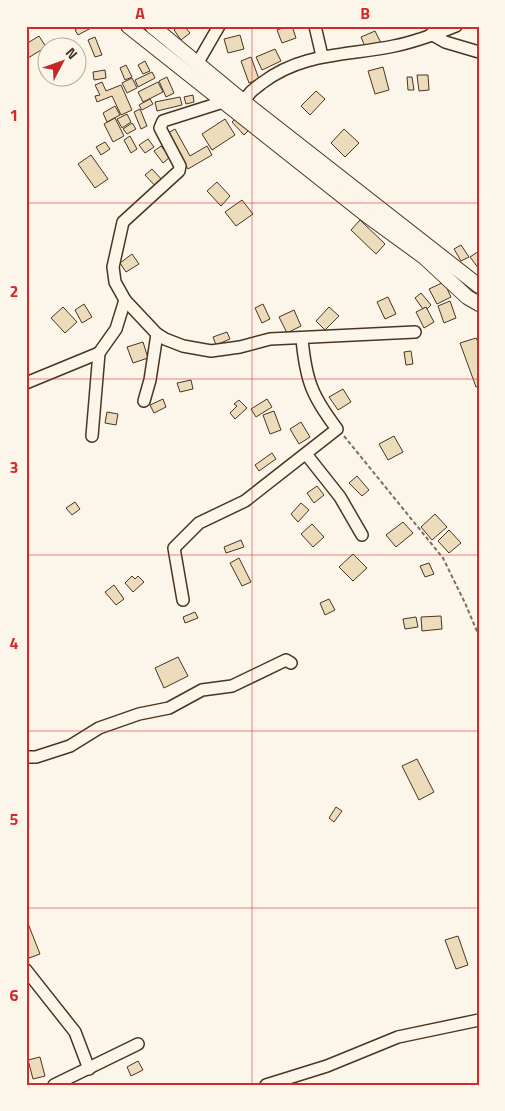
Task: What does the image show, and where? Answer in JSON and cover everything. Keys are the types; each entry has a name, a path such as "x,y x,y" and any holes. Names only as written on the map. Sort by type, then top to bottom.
{"main road":[{"path":"128,26 365,214 424,257 467,297 479,304"},
{"path":"152,26 244,102 479,286"}],"street":[{"path":"197,64 219,26"},
{"path":"315,26 322,56"},
{"path":"244,102 248,94 270,77 290,67 322,56 394,46 456,26"},
{"path":"431,34 445,42 479,52"},
{"path":"223,102 163,121 161,124 160,128 180,166 179,172 123,222 113,267 115,282 125,300 157,334 183,346 211,351 240,348 270,339 302,339 415,332"},
{"path":"92,436 99,353 116,329 125,300"},
{"path":"144,401 150,380 157,334"},
{"path":"183,600 174,548 198,523 245,501 337,429 311,391 306,375 302,339"},
{"path":"26,383 99,353"},
{"path":"306,454 340,496 362,535"},
{"path":"26,757 36,757 70,746 99,728 139,714 170,708 202,690 232,686 286,660 291,663"},
{"path":"26,970 75,1032 89,1069"},
{"path":"266,1085 327,1066 398,1037 479,1020"},
{"path":"59,1084 138,1044"}],"path":[{"path":"337,429 359,452 410,520 443,558 465,602 479,636"}],"building":[{"path":"81,26 90,26 91,28 78,35 75,30"},
{"path":"179,26 184,26 190,33 181,40 174,30"},
{"path":"292,26 296,38 282,43 277,30"},
{"path":"375,31 381,43 366,49 361,37"},
{"path":"240,35 244,49 228,53 224,39"},
{"path":"39,36 40,38 38,38 38,52 28,58 26,44"},
{"path":"95,37 102,55 95,57 88,40"},
{"path":"275,49 281,61 262,70 256,57"},
{"path":"251,57 259,79 249,83 241,61"},
{"path":"145,61 150,71 143,74 138,65"},
{"path":"126,65 132,77 125,80 120,68"},
{"path":"383,67 389,90 375,94 368,71"},
{"path":"105,70 106,78 94,80 93,72"},
{"path":"152,72 155,78 138,87 135,80"},
{"path":"417,75 428,75 429,90 419,91"},
{"path":"167,77 174,93 166,97 159,81"},
{"path":"407,77 412,77 414,90 408,90"},
{"path":"132,78 137,88 127,93 122,83"},
{"path":"102,82 106,91 121,85 132,110 121,115 112,96 97,102 95,96 100,95 95,85"},
{"path":"158,82 163,92 143,102 138,92"},
{"path":"316,91 325,99 310,115 301,106"},
{"path":"193,95 194,102 186,104 184,97"},
{"path":"180,97 182,105 157,111 155,102"},
{"path":"150,99 153,104 142,110 139,105"},
{"path":"115,106 120,115 107,122 103,113"},
{"path":"140,109 147,126 141,129 134,112"},
{"path":"127,114 131,122 122,128 117,119"},
{"path":"238,116 251,128 244,135 232,122"},
{"path":"115,118 124,136 113,142 104,124"},
{"path":"225,119 235,135 212,150 202,134"},
{"path":"132,123 136,129 127,134 123,129"},
{"path":"175,129 190,156 207,146 212,155 188,169 168,133"},
{"path":"344,129 359,143 345,157 331,143"},
{"path":"130,136 137,149 131,153 124,140"},
{"path":"148,139 154,147 145,153 139,145"},
{"path":"105,142 110,149 101,155 96,147"},
{"path":"161,146 170,157 163,163 154,151"},
{"path":"91,155 108,179 95,188 78,164"},
{"path":"152,169 164,182 157,188 145,175"},
{"path":"217,182 230,196 221,206 207,191"},
{"path":"242,200 253,214 236,226 225,212"},
{"path":"360,220 385,244 376,254 351,230"},
{"path":"461,245 469,257 461,261 454,249"},
{"path":"479,251 479,269 470,257"},
{"path":"132,254 139,264 126,272 120,263"},
{"path":"444,282 451,297 437,304 429,289"},
{"path":"421,293 431,305 427,309 423,309 415,298"},
{"path":"388,297 396,314 385,319 377,302"},
{"path":"450,301 456,318 444,323 438,306"},
{"path":"84,304 92,317 82,323 75,310"},
{"path":"263,304 270,319 262,323 255,308"},
{"path":"63,307 77,322 65,333 51,318"},
{"path":"329,307 339,316 325,330 316,321"},
{"path":"426,307 434,322 424,328 416,312"},
{"path":"294,310 301,326 287,333 279,317"},
{"path":"227,332 230,339 216,345 213,337"},
{"path":"476,338 479,344 479,386 476,387 460,343"},
{"path":"143,342 148,358 133,363 127,347"},
{"path":"411,351 413,364 406,365 404,352"},
{"path":"191,380 193,389 180,392 177,383"},
{"path":"343,389 351,402 338,410 329,397"},
{"path":"163,399 166,407 154,413 150,405"},
{"path":"267,399 272,407 256,417 251,409"},
{"path":"239,400 247,408 235,419 230,413 237,406 234,404"},
{"path":"274,411 281,430 270,434 263,415"},
{"path":"107,412 118,414 116,425 105,423"},
{"path":"301,422 310,437 299,444 290,429"},
{"path":"394,436 403,452 388,460 379,444"},
{"path":"272,453 276,459 259,471 255,465"},
{"path":"357,476 369,490 362,496 349,483"},
{"path":"317,486 324,495 314,503 307,493"},
{"path":"75,502 80,509 72,515 66,508"},
{"path":"301,503 309,510 298,522 291,514"},
{"path":"435,514 447,527 432,540 421,527"},
{"path":"403,522 413,533 396,547 386,535"},
{"path":"312,524 324,537 313,547 301,534"},
{"path":"449,530 461,543 449,553 438,541"},
{"path":"241,540 244,547 226,553 224,547"},
{"path":"353,554 367,568 353,581 339,567"},
{"path":"239,558 251,582 242,586 230,563"},
{"path":"429,563 434,574 425,577 420,566"},
{"path":"132,576 135,579 138,576 144,582 133,592 125,583"},
{"path":"114,585 124,599 116,605 105,592"},
{"path":"329,599 335,610 325,615 320,603"},
{"path":"195,612 198,618 185,623 183,617"},
{"path":"441,616 442,629 422,631 421,617"},
{"path":"416,617 418,627 405,629 403,619"},
{"path":"178,657 188,676 164,688 155,668"},
{"path":"417,759 434,792 419,800 402,766"},
{"path":"336,807 342,811 334,822 329,818"},
{"path":"27,921 40,954 29,958 26,950"},
{"path":"458,936 468,965 456,969 445,940"},
{"path":"40,1057 45,1076 33,1079 28,1060"},
{"path":"138,1061 143,1070 131,1076 127,1067"}]}
